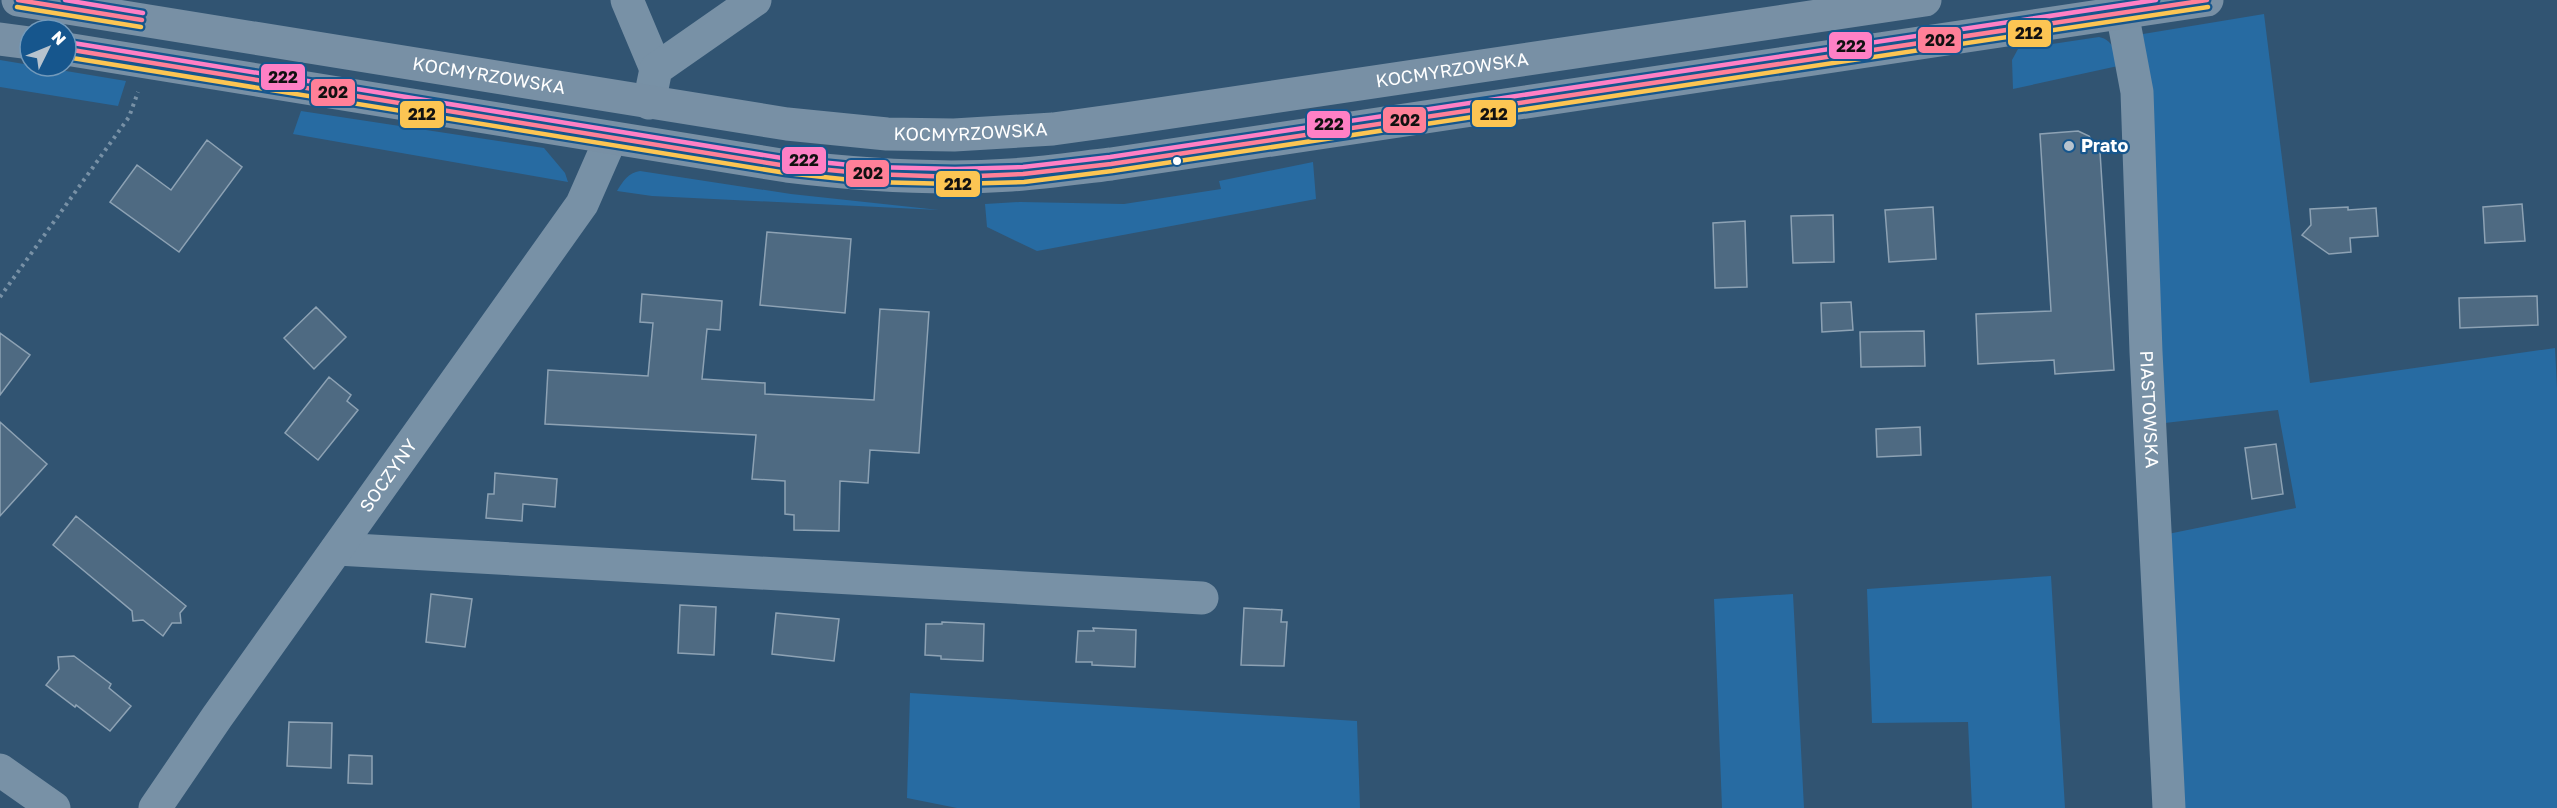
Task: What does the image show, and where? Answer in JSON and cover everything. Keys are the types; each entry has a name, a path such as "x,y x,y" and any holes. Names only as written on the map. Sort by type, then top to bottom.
{"main road":[{"name":"KOCMYRZOWSKA","path":"18,0 787,124 887,134 954,135 1074,126 1925,0"},
{"path":"78,51 611,138 832,171 943,177 1011,175 1111,164 2207,0"},
{"path":"0,39 18,42"}],"street":[{"path":"627,0 656,69 649,103"},
{"path":"656,69 755,0"},
{"name":"PIASTOWSKA","path":"2122,12 2137,92 2146,352 2169,808"},
{"name":"SOCZYNY","path":"155,808 582,204 611,138"},
{"path":"337,549 1202,598"},
{"path":"0,770 54,808"}],"path":[{"path":"0,297 129,117 138,93 143,62"}],"shaded area":[{"path":"2264,14 2310,383 2555,348 2557,388 2557,808 2177,808 2163,535 2296,508 2278,410 2156,424 2137,35"},
{"path":"2099,37 2111,44 2118,66 2013,89 2012,60 2018,49"},
{"path":"0,60 18,63 18,78 78,78 78,73 126,81 118,106 0,87"},
{"path":"301,111 544,148 565,173 568,182 293,134"},
{"path":"1313,162 1316,199 1037,251 987,227 985,204 1020,202 1124,204 1221,189 1219,181"},
{"path":"640,171 791,194 939,210 652,196 617,191 629,176"},
{"path":"2051,576 2065,808 1972,808 1968,722 1872,723 1867,589"},
{"path":"1793,594 1804,808 1722,808 1714,599"},
{"path":"910,693 1357,721 1360,808 957,808 907,798"}],"building":[{"path":"2078,131 2089,136 2100,152 2114,370 2055,374 2054,360 1978,364 1976,314 2051,311 2040,134"},
{"path":"207,140 242,167 179,252 110,202 137,165 171,190"},
{"path":"2522,204 2525,241 2485,243 2483,207"},
{"path":"1933,207 1936,259 1889,262 1885,210"},
{"path":"2348,207 2348,210 2376,208 2378,236 2350,238 2351,252 2329,254 2302,235 2311,225 2310,209"},
{"path":"1833,215 1834,262 1793,263 1791,216"},
{"path":"1745,221 1747,287 1715,288 1713,223"},
{"path":"767,232 851,239 845,313 760,305"},
{"path":"642,294 722,301 720,330 707,329 702,379 765,383 765,394 874,400 880,309 929,312 919,453 870,450 868,483 840,481 839,531 794,530 794,515 785,514 785,481 752,479 756,435 545,424 548,370 648,376 653,323 640,322"},
{"path":"2537,296 2538,325 2460,328 2459,298"},
{"path":"1851,302 1853,330 1822,332 1821,303"},
{"path":"316,307 346,337 314,369 284,338"},
{"path":"1924,331 1925,366 1861,367 1860,332"},
{"path":"0,333 30,355 0,395"},
{"path":"329,377 351,395 347,401 358,410 318,460 285,433"},
{"path":"0,422 47,464 0,516"},
{"path":"1920,427 1921,455 1877,457 1876,429"},
{"path":"2276,444 2283,494 2252,499 2245,448"},
{"path":"495,473 557,479 555,507 523,504 522,521 486,518 488,494 494,494"},
{"path":"76,516 186,606 180,613 181,623 172,623 163,636 143,620 133,621 132,611 53,545"},
{"path":"431,594 472,599 465,647 426,642"},
{"path":"680,605 716,607 714,655 678,653"},
{"path":"1244,608 1282,610 1281,622 1287,622 1284,666 1241,665"},
{"path":"776,613 839,619 834,661 772,654"},
{"path":"942,622 984,624 983,661 941,659 941,656 925,655 926,624 942,624"},
{"path":"1093,628 1136,630 1135,667 1076,662 1078,631 1094,631"},
{"path":"74,656 111,684 109,688 131,706 110,731 46,685 59,669 58,657"},
{"path":"289,722 332,723 331,768 287,766"},
{"path":"349,755 372,756 372,784 348,783"}],"transit line":[{"name":"202","path":"18,0 142,20"},
{"name":"222","path":"65,0 143,13"},
{"name":"222","path":"78,44 788,159 871,167 955,169 1023,167 1110,157 2156,0"},
{"name":"202","path":"78,51 787,166 871,174 955,177 1023,174 1111,164 2207,0"},
{"name":"212","path":"17,7 141,27"},
{"name":"212","path":"78,59 786,173 870,182 955,184 1024,182 1112,171 2208,7"}],"place":[{"name":"Prato","path":"2069,146"}]}
